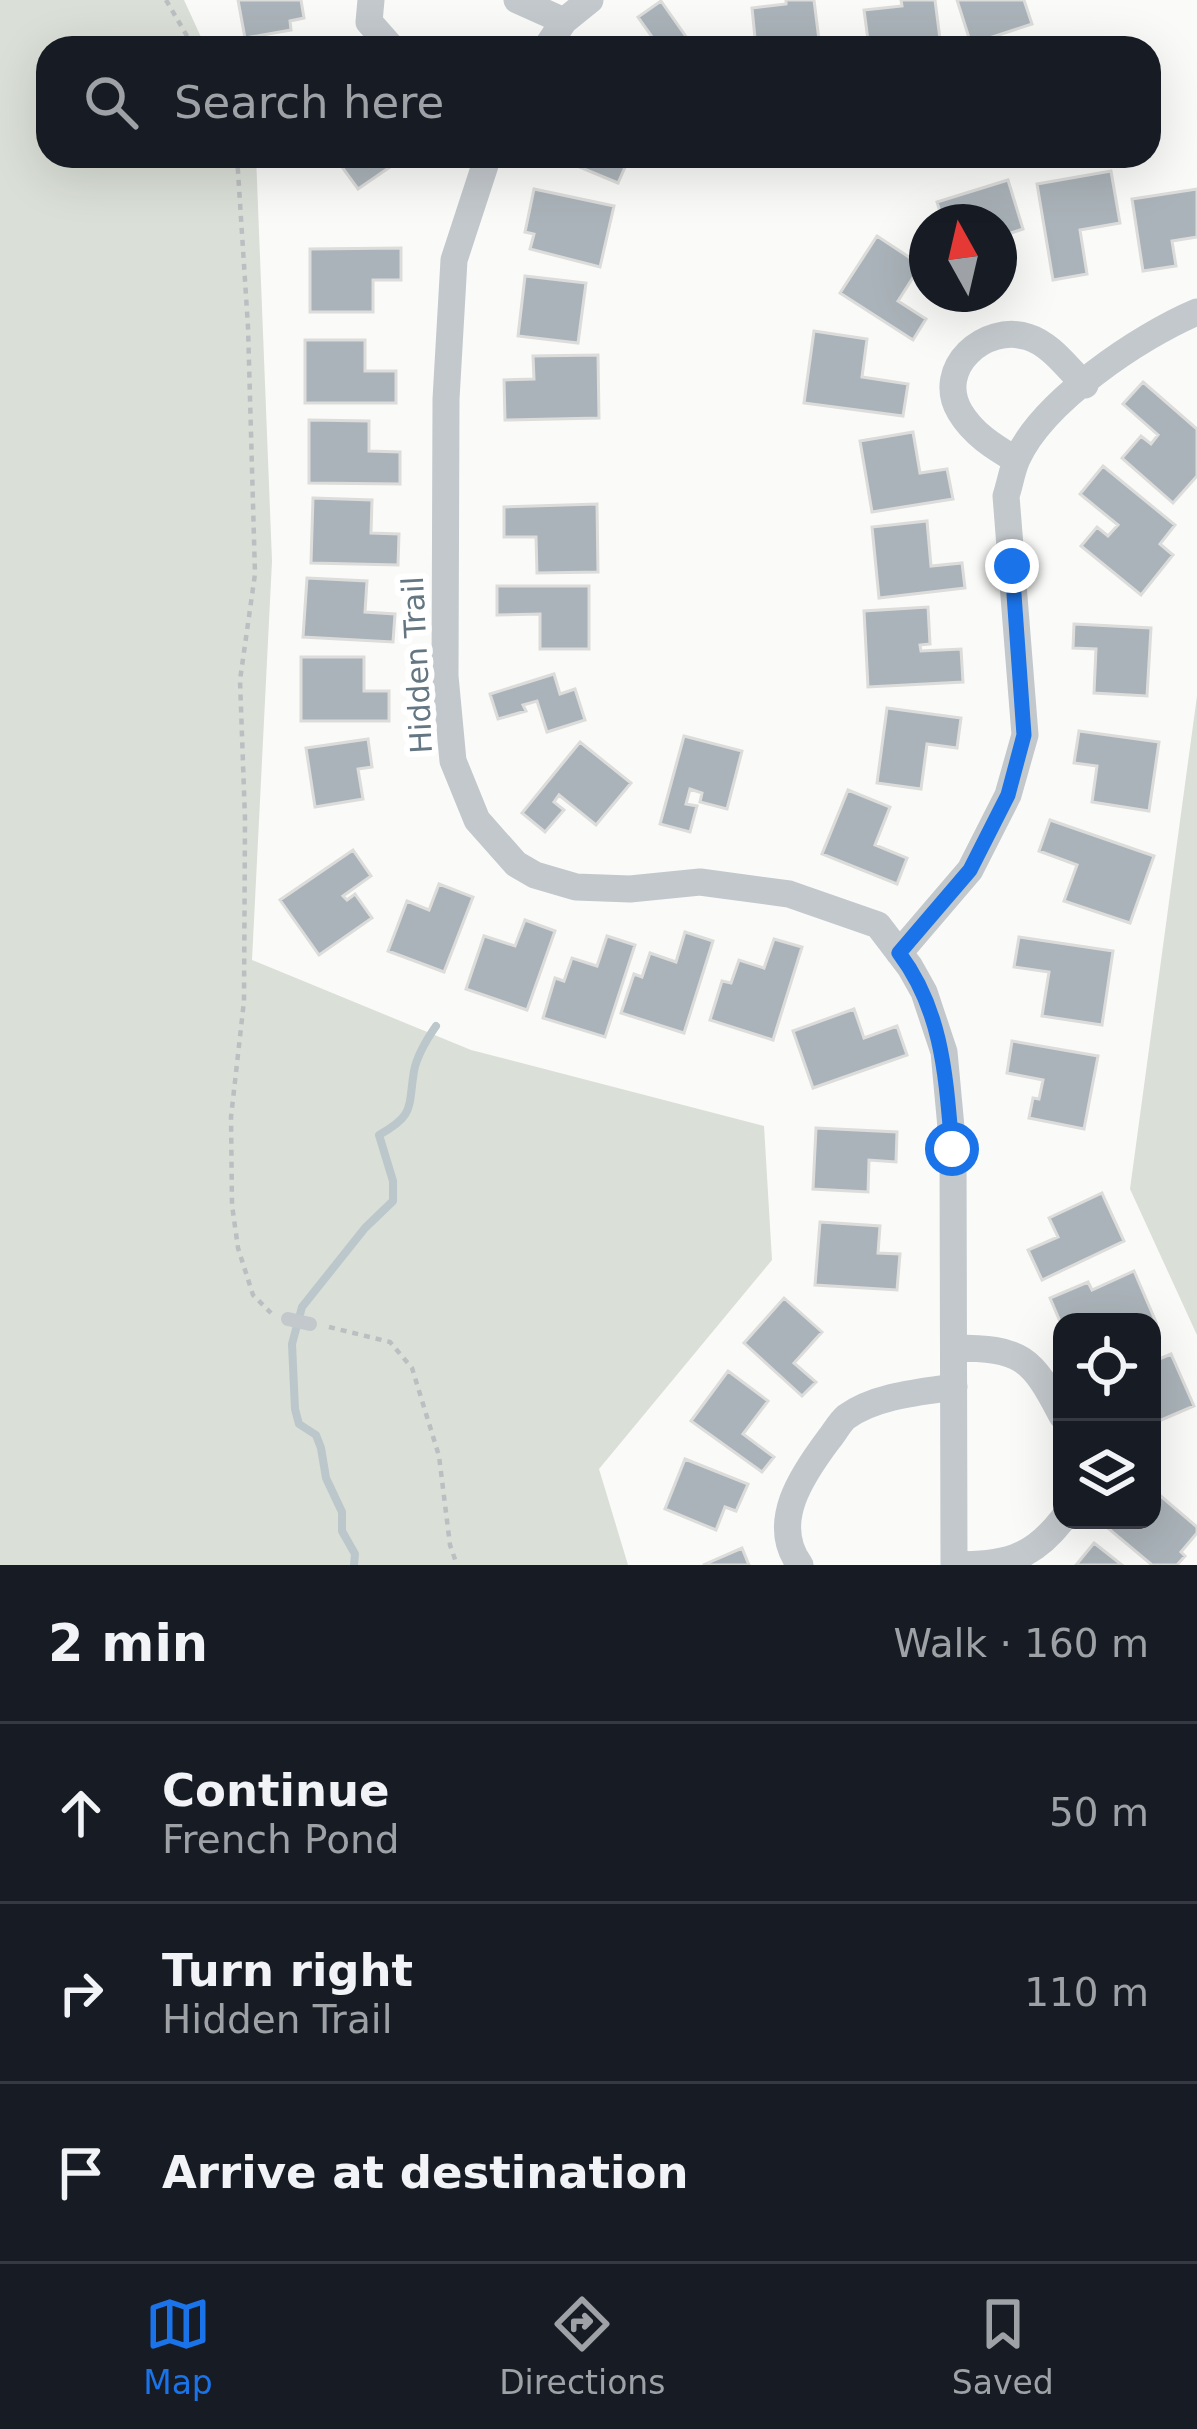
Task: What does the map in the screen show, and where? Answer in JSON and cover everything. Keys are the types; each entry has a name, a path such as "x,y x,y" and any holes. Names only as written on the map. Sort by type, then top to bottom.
{"street":[{"path":"370,0 369,22 381,36"},
{"path":"517,0 564,21"},
{"path":"554,36 590,0"},
{"name":"Hidden Trail","path":"484,168 454,260 446,399 445,676 453,761 477,820 516,864 535,875 576,887 630,889 700,882 789,894 878,925 899,953"},
{"path":"1055,1529 1044,1544 1026,1554 995,1564 954,1565 952,1149 944,1052 925,992 899,953 970,870 1008,795 1024,735 1006,496 1016,460 1052,412 1107,361 1197,312"},
{"path":"1016,460 988,444 958,410 954,375 962,359 992,336 1027,336 1044,344 1085,385"},
{"path":"954,1348 997,1348 1020,1355 1034,1366 1053,1400"},
{"path":"800,1565 790,1552 786,1516 806,1470 846,1418 900,1395 954,1387"}],"lane":[{"path":"288,1319 310,1324"}],"path":[{"path":"166,0 187,36"},
{"path":"238,168 255,574 240,680 244,1000 230,1117 232,1205 238,1248 253,1295 272,1314 288,1319"},
{"path":"310,1324 390,1342 412,1368 440,1456 450,1545 457,1565"}],"shaded area":[{"path":"0,0 184,0 200,36 36,36 36,168 256,168 272,561 252,960 471,1050 764,1126 772,1260 599,1469 628,1565 0,1565"},
{"path":"1197,696 1197,1335 1130,1189"}],"building":[{"path":"238,0 301,0 304,18 290,21 291,30 245,36"},
{"path":"786,0 814,0 818,36 755,36 752,8 786,4"},
{"path":"901,0 935,0 940,36 867,36 864,10 902,6"},
{"path":"957,0 1024,0 1032,24 995,36 968,36"},
{"path":"661,1 686,36 651,36 638,17"},
{"path":"343,168 389,168 358,189"},
{"path":"582,168 625,168 618,183"},
{"path":"1111,171 1120,223 1080,230 1087,274 1053,280 1037,184"},
{"path":"1008,180 1015,204 938,204"},
{"path":"534,189 614,206 600,267 530,249 534,234 525,232"},
{"path":"1197,189 1197,237 1172,241 1176,266 1143,271 1132,199"},
{"path":"877,236 909,257 909,284 898,301 926,319 913,340 840,293"},
{"path":"401,248 401,280 373,280 373,312 310,312 310,249"},
{"path":"525,276 586,283 578,343 518,336"},
{"path":"814,331 867,339 862,377 908,384 903,416 804,403"},
{"path":"305,340 365,340 365,371 396,371 396,403 305,403"},
{"path":"598,355 599,418 505,420 504,380 534,379 533,356"},
{"path":"1143,382 1197,429 1197,476 1173,503 1122,458 1141,436 1151,444 1158,435 1123,404"},
{"path":"309,420 369,421 369,451 400,452 400,484 309,483"},
{"path":"913,432 920,473 947,469 953,499 872,512 860,441"},
{"path":"1103,466 1175,525 1160,544 1173,555 1141,595 1081,546 1097,527 1108,536 1118,525 1080,494"},
{"path":"313,498 372,500 371,533 399,534 398,565 311,563"},
{"path":"597,504 598,572 537,573 536,537 504,537 504,507"},
{"path":"927,521 931,566 962,563 965,588 879,598 872,527"},
{"path":"307,578 367,581 365,612 395,614 393,642 303,637"},
{"path":"497,586 589,586 589,649 540,649 540,614 497,615"},
{"path":"928,607 930,644 920,645 921,651 961,649 963,682 868,687 864,611"},
{"path":"1074,624 1151,628 1147,696 1094,693 1096,649 1073,648"},
{"path":"301,657 364,657 364,691 389,691 389,721 301,721"},
{"path":"554,674 560,694 575,689 585,720 547,732 537,701 523,705 526,711 498,719 490,694"},
{"path":"887,708 961,718 957,748 927,744 921,789 877,783"},
{"path":"1079,731 1159,742 1149,811 1092,802 1097,766 1074,763"},
{"path":"684,736 742,751 727,809 700,802 702,793 690,789 686,804 697,806 690,832 660,824"},
{"path":"368,739 372,767 358,769 363,799 315,807 306,748"},
{"path":"580,742 631,783 596,825 559,795 554,802 564,810 545,832 522,813"},
{"path":"848,790 890,807 875,845 907,858 897,884 822,854"},
{"path":"1050,820 1154,856 1130,923 1064,901 1077,865 1039,851"},
{"path":"353,850 371,876 343,896 347,900 355,894 372,918 319,955 280,900"},
{"path":"439,884 473,897 444,972 388,951 407,901 429,910"},
{"path":"525,920 555,931 527,1010 466,989 484,936 515,946"},
{"path":"685,932 713,941 684,1033 621,1013 634,974 642,977 650,953 676,962"},
{"path":"607,936 635,945 605,1037 543,1018 555,978 564,981 572,958 597,966"},
{"path":"1019,937 1113,951 1102,1025 1042,1016 1049,972 1014,967"},
{"path":"774,939 802,947 773,1040 710,1020 722,981 731,983 739,960 764,968"},
{"path":"854,1009 864,1038 897,1026 907,1055 813,1088 793,1031"},
{"path":"1012,1041 1098,1056 1084,1129 1029,1118 1043,1080 1007,1073"},
{"path":"816,1128 897,1132 896,1162 869,1160 868,1192 813,1189"},
{"path":"1102,1193 1124,1241 1042,1280 1028,1250 1058,1237 1049,1218"},
{"path":"820,1222 880,1226 878,1253 900,1254 897,1290 815,1285"},
{"path":"1134,1271 1152,1313 1056,1313 1050,1298 1088,1282 1092,1290"},
{"path":"784,1298 822,1332 794,1363 816,1382 802,1396 744,1343"},
{"path":"1171,1354 1194,1406 1161,1420 1161,1358"},
{"path":"728,1371 768,1401 743,1434 774,1457 762,1472 691,1421"},
{"path":"685,1459 748,1484 736,1511 725,1507 716,1530 665,1509"},
{"path":"1161,1496 1197,1527 1197,1533 1177,1565 1152,1565 1109,1529 1161,1529"},
{"path":"1094,1543 1122,1565 1076,1565"},
{"path":"742,1548 749,1565 703,1565"}],"waterway":[{"path":"354,1565 355,1554 342,1531 342,1512 326,1478 316,1435 299,1424 292,1344 302,1307 365,1228 393,1201 393,1181 379,1135 399,1122 408,1109 417,1059 436,1026"}],"route":[{"path":"952,1149 944,1052 925,992 899,953 970,870 1008,795 1024,735 1012,566"}]}
